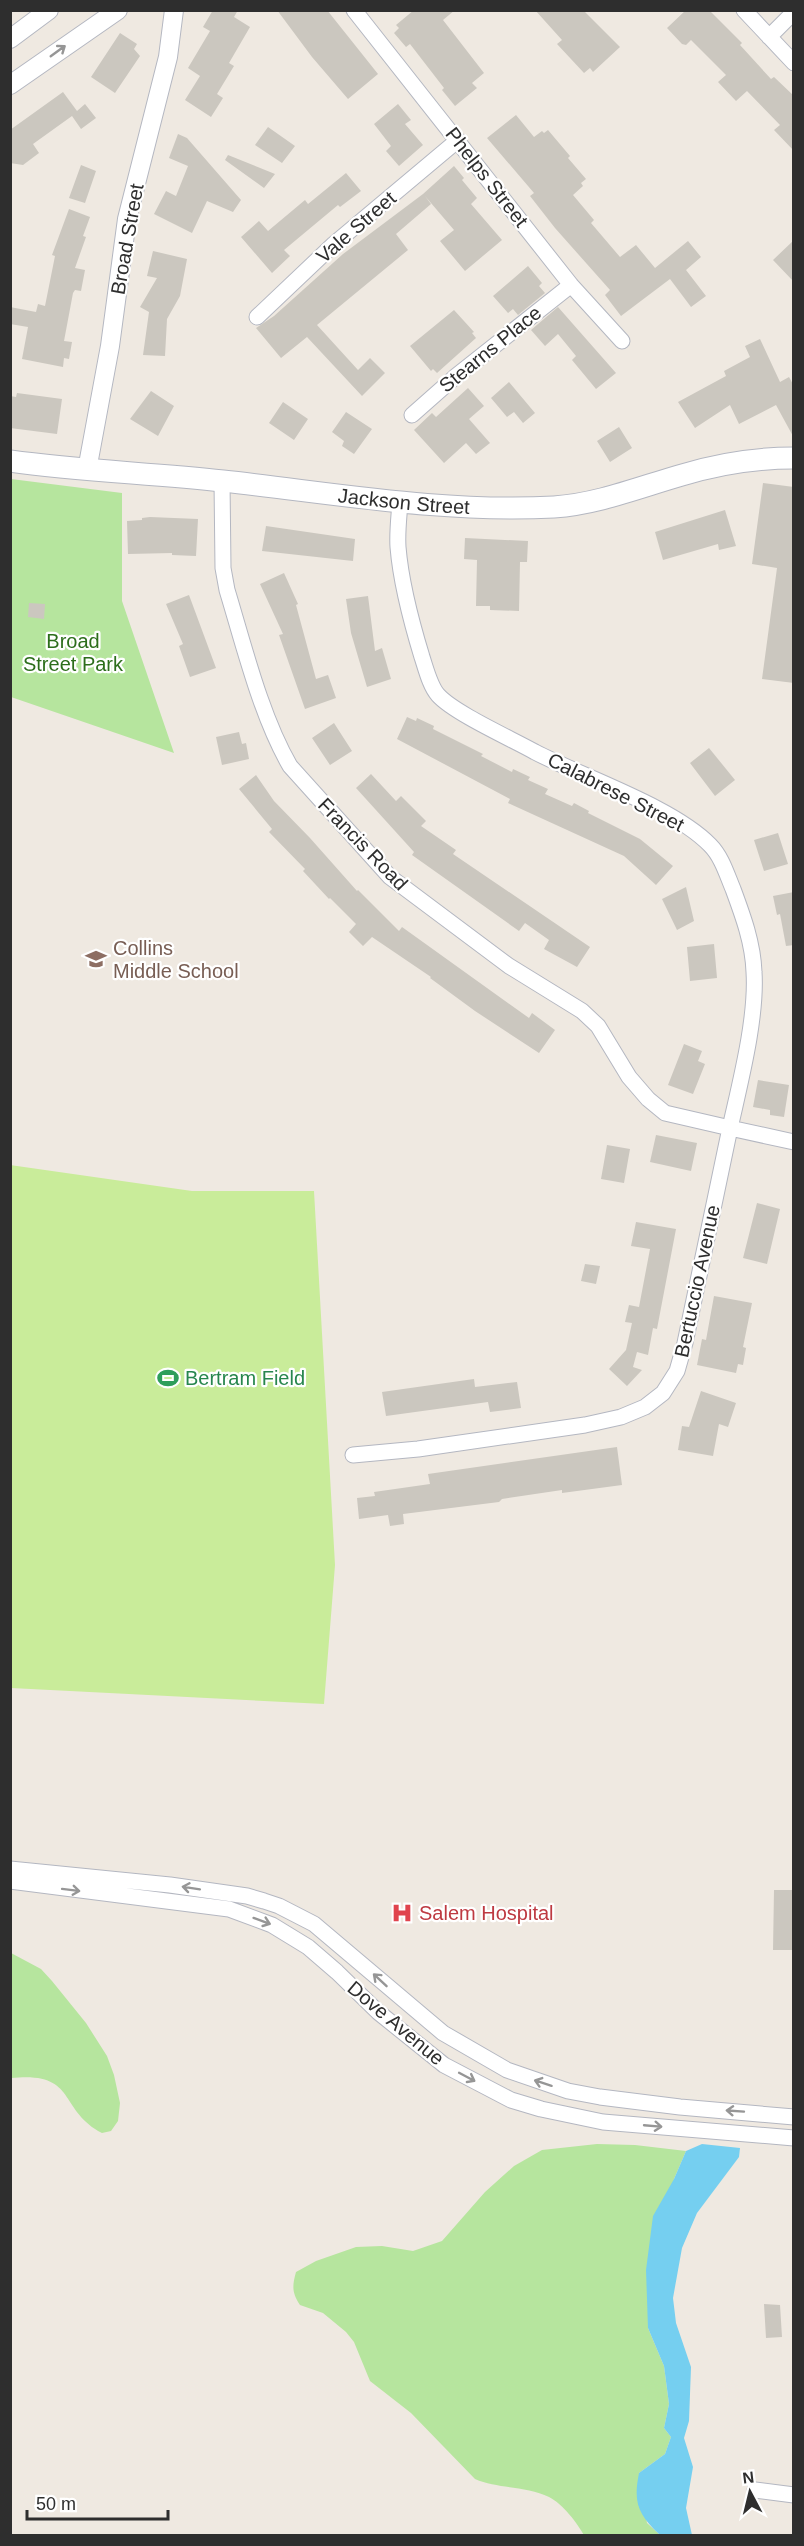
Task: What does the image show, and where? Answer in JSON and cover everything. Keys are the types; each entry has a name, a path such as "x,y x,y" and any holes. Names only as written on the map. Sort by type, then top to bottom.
{"main road":[{"name":"Jackson Street","path":"10,461 222,481 400,502 481,508 557,507 606,497 714,466 794,458"}],"street":[{"path":"10,39 49,10"},
{"path":"10,85 117,10"},
{"name":"Broad Street","path":"87,470 110,346 127,219 168,57 174,10"},
{"name":"Phelps Street","path":"354,10 571,285 622,341"},
{"path":"744,10 794,63"},
{"path":"769,37 794,12"},
{"name":"Vale Street","path":"257,317 334,244 458,140"},
{"name":"Stearns Place","path":"411,415 571,285"},
{"name":"Francis Road","path":"222,481 223,568 227,590 269,720 280,749 290,766 390,877 509,966 582,1011 598,1026 629,1077 648,1099 665,1113 730,1128"},
{"name":"Calabrese Street","path":"400,502 398,545 402,581 427,673 437,694 487,726 549,759 653,807 688,828 711,846 723,865 745,923 755,974 751,1017 730,1128"},
{"path":"730,1128 794,1142"},
{"name":"Bertuccio Avenue","path":"354,1455 418,1449 585,1425 621,1417 645,1407 663,1392 677,1371 685,1343 730,1128"},
{"name":"Dove Avenue","path":"10,1869 170,1885 247,1896 264,1901 314,1924 443,2033 507,2070 568,2091 600,2097 680,2107 794,2116"},
{"name":"Dove Avenue","path":"10,1881 229,1909 272,1925 308,1947 338,1971 378,2012 444,2065 511,2100 603,2122 794,2138"},
{"path":"755,2490 794,2495"}],"green space":[{"name":"Broad Street Park","path":"11,479 122,493 122,601 174,753 11,697"},
{"name":"Bertram Field","path":"10,1165 192,1191 314,1191 335,1565 324,1704 11,1688"},
{"path":"11,1953 41,1969 86,2023 107,2056 120,2103 118,2121 111,2131 102,2133 88,2123 65,2094 47,2080 32,2077 11,2078"},
{"path":"597,2144 635,2145 686,2151 674,2179 648,2328 664,2366 669,2404 664,2428 671,2437 665,2454 639,2473 647,2523 660,2535 584,2535 564,2509 549,2497 475,2479 411,2413 370,2381 354,2342 346,2332 323,2313 300,2305 295,2297 296,2272 316,2261 356,2247 382,2246 413,2251 442,2241 485,2192 514,2166 542,2150"}],"water":[{"path":"702,2144 740,2148 739,2157 697,2213 682,2248 673,2298 676,2323 691,2367 689,2421 684,2438 693,2467 686,2508 692,2535 660,2535 642,2514 637,2500 639,2473 665,2454 671,2437 664,2428 669,2404 664,2366 648,2328 646,2270 653,2216 674,2179 686,2151"}],"building":[{"path":"213,10 238,10 234,17 250,27 229,63 234,66 217,94 223,98 211,117 185,100 200,76 188,68 210,31 203,27"},
{"path":"277,10 327,10 378,74 348,99 312,57"},
{"path":"414,10 455,10 443,20 484,73 472,83 477,88 455,106 410,44 406,47 394,33 399,28 396,25"},
{"path":"535,10 583,10 620,47 593,72 590,68 584,73 557,44 562,40"},
{"path":"686,10 709,10 742,43 740,45 771,79 774,77 794,96 794,151 774,130 780,125 747,91 736,101 718,82 726,75 691,40 686,45 682,44 667,28"},
{"path":"120,33 137,44 134,49 140,56 115,93 91,77"},
{"path":"63,92 77,111 85,104 96,118 81,129 72,116 33,144 39,153 23,165 10,163 10,130"},
{"path":"398,104 411,120 405,124 423,145 399,166 386,151 391,146 374,124"},
{"path":"516,115 534,137 548,130 570,156 568,158 586,179 581,183 583,186 573,195 594,220 591,223 620,257 636,245 655,268 688,241 701,257 686,270 706,296 691,307 670,279 621,316 605,295 610,290 555,228 530,196 534,193 487,138"},
{"path":"268,127 295,146 282,163 255,145"},
{"path":"178,134 187,138 241,200 233,212 207,201 192,233 154,214 166,191 176,196 188,166 169,158"},
{"path":"228,155 275,174 264,188 225,160"},
{"path":"81,165 96,171 85,203 69,198"},
{"path":"454,166 477,198 471,204 502,240 465,271 440,241 454,230 425,196 431,204 396,234 408,250 317,325 358,370 370,358 385,373 362,396 307,337 281,358 256,328 274,316 343,254 423,194"},
{"path":"346,173 361,191 340,207 338,205 284,250 290,256 272,273 241,237 259,221 268,231 305,200 308,204"},
{"path":"69,209 90,217 83,236 86,237 75,268 85,270 81,291 75,290 73,293 64,341 72,342 69,359 64,358 63,367 22,359 28,327 10,324 10,307 36,312 38,304 45,306 55,256 52,255"},
{"path":"794,240 794,282 773,260"},
{"path":"153,251 187,259 180,296 167,319 165,356 143,355 149,312 140,307 157,278 147,276"},
{"path":"528,266 542,283 539,286 545,293 518,315 513,309 508,313 493,296"},
{"path":"558,307 616,373 596,389 572,360 576,356 558,334 545,346 531,330"},
{"path":"454,310 474,332 472,333 476,338 437,373 433,369 431,371 410,346"},
{"path":"760,339 780,382 789,377 794,386 794,438 776,405 739,424 730,405 695,428 678,402 726,376 724,371 750,357 745,346"},
{"path":"509,382 535,413 523,423 514,412 507,417 491,398"},
{"path":"468,388 484,406 469,419 490,443 476,454 466,443 444,463 414,430 432,413 436,417"},
{"path":"151,391 174,406 158,436 130,419"},
{"path":"17,393 62,399 57,434 10,428 10,396 16,397"},
{"path":"283,402 308,419 294,440 269,423"},
{"path":"346,412 372,429 354,454 342,446 344,441 332,432"},
{"path":"619,427 632,448 610,462 597,441"},
{"path":"763,483 794,487 794,683 762,679 777,568 752,564"},
{"path":"725,510 736,546 719,550 718,544 663,560 655,532"},
{"path":"150,517 198,519 196,556 172,555 172,553 128,554 127,521"},
{"path":"266,526 355,539 353,561 262,551"},
{"path":"465,538 528,541 527,562 520,562 519,611 490,610 490,606 476,606 477,560 464,559"},
{"path":"284,573 298,604 296,605 316,679 328,675 336,698 305,709 279,635 283,634 260,584"},
{"path":"189,595 216,668 190,677 179,646 183,644 166,604"},
{"path":"368,596 375,651 382,648 391,679 367,687 351,633 346,599"},
{"path":"29,603 45,604 44,619 28,617"},
{"path":"407,717 416,721 417,718 434,726 433,729 483,754 481,756 512,772 513,769 530,777 528,780 548,789 545,794 572,806 574,803 589,811 588,813 640,839 673,866 656,885 624,856 508,803 510,799 397,739"},
{"path":"334,723 352,751 330,765 312,738"},
{"path":"239,732 242,744 246,743 249,759 222,765 216,737"},
{"path":"709,748 735,780 715,796 690,763"},
{"path":"371,774 396,801 401,796 426,821 421,826 456,850 453,854 590,947 577,967 544,949 549,940 525,923 519,931 412,855 414,852 356,788"},
{"path":"256,775 274,801 357,891 399,931 402,927 529,1018 532,1013 555,1030 539,1053 475,1011 431,977 372,937 363,946 349,932 356,924 329,899 303,871 305,869 269,832 272,829 239,789"},
{"path":"778,833 788,864 764,871 754,840"},
{"path":"686,887 694,921 677,930 662,899"},
{"path":"794,892 794,945 786,946 780,914 777,915 773,896"},
{"path":"714,944 717,978 690,981 687,947"},
{"path":"684,1044 702,1051 698,1061 705,1064 693,1094 668,1085"},
{"path":"758,1080 789,1085 784,1117 770,1115 770,1110 753,1107"},
{"path":"656,1135 697,1143 691,1171 650,1162"},
{"path":"607,1145 630,1149 624,1183 601,1179"},
{"path":"757,1203 780,1209 767,1264 743,1258"},
{"path":"636,1222 676,1229 657,1329 653,1328 648,1355 637,1352 633,1367 642,1370 627,1386 609,1369 626,1350 632,1323 625,1322 629,1305 639,1307 650,1249 631,1246"},
{"path":"585,1264 600,1266 596,1284 581,1281"},
{"path":"714,1296 752,1303 743,1347 746,1348 743,1365 738,1364 736,1373 697,1365 702,1339 706,1340"},
{"path":"474,1379 475,1387 517,1382 521,1408 490,1412 488,1402 386,1416 382,1392"},
{"path":"701,1391 736,1403 728,1427 719,1424 713,1456 678,1450 682,1426 689,1427"},
{"path":"617,1447 622,1485 562,1493 562,1490 502,1499 499,1502 403,1514 404,1524 390,1526 388,1515 359,1519 357,1498 375,1496 374,1492 430,1484 428,1474"},
{"path":"774,1890 792,1890 794,1893 794,1950 773,1950"},
{"path":"764,2304 780,2305 782,2337 766,2338"}],"place":[{"name":"Collins Middle School","path":"96,959"},
{"name":"Bertram Field","path":"168,1378"},
{"name":"Salem Hospital","path":"402,1913"}]}
